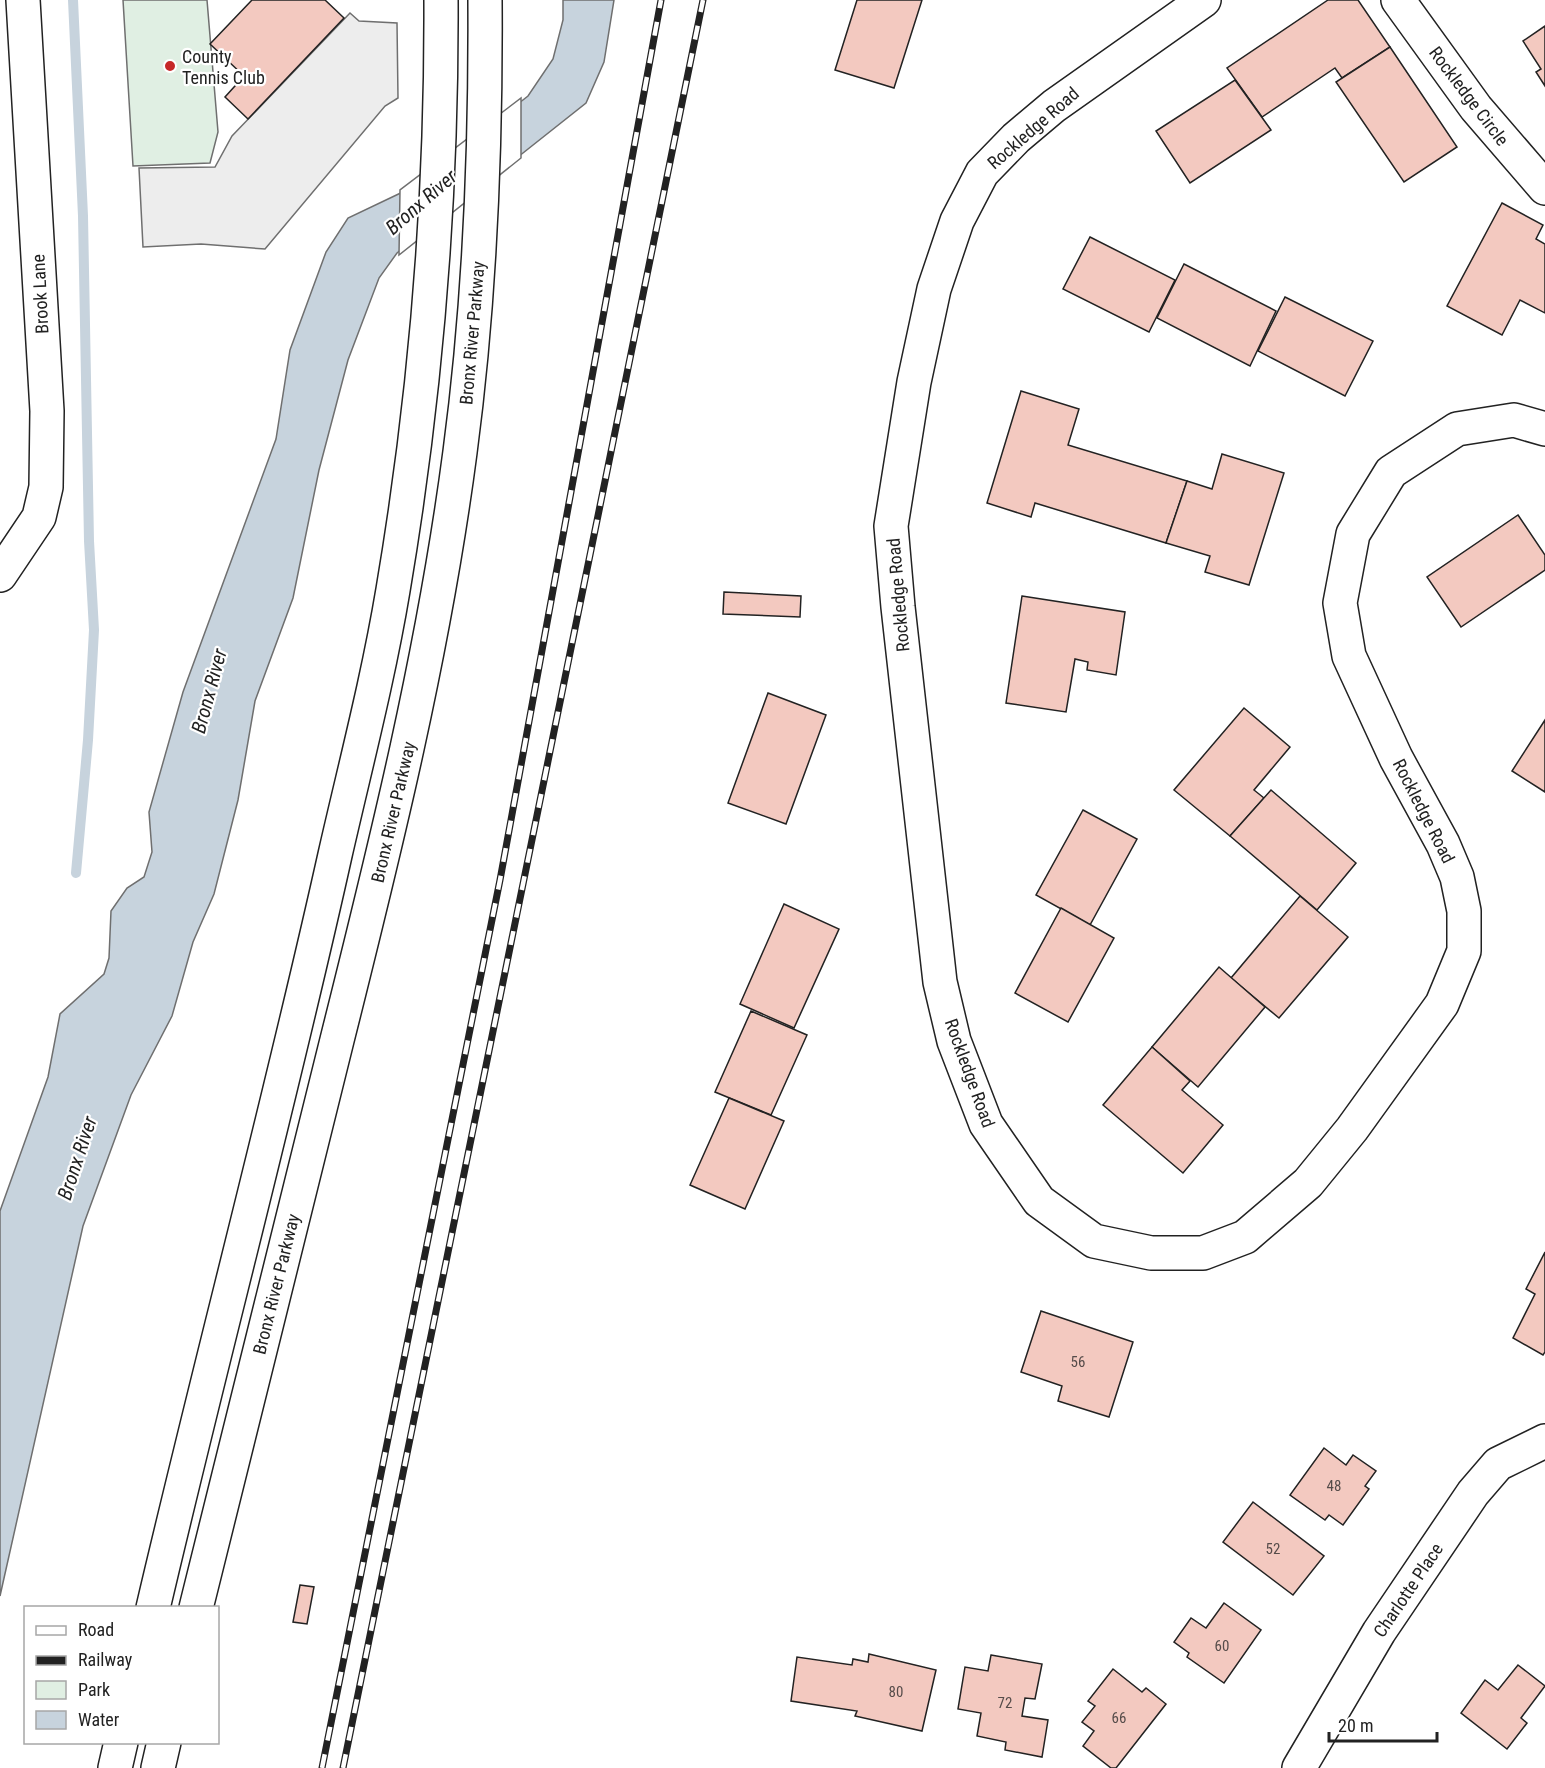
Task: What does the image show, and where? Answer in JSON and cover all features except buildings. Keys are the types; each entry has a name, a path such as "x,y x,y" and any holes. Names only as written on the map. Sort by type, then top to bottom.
{"main road":[{"name":"Brook Lane","path":"0,575 39,517 46,487 47,411 22,0"},
{"path":"153,1606 325,904 380,666 414,456 429,322 439,148 441,0"},
{"name":"Bronx River Parkway","path":"196,1606 369,913 417,709 440,582 462,440 474,319 485,114 485,0"},
{"name":"Rockledge Road","path":"1204,0 1054,106 1016,138 982,173 957,221 934,289 914,382 891,526 940,982 954,1041 986,1124 1010,1161 1039,1201 1094,1241 1151,1253 1203,1253 1245,1237 1315,1174 1352,1129 1442,1004 1464,951 1464,911 1457,877 1443,844 1396,758 1349,656 1340,603 1353,534 1390,472 1457,429 1514,420 1545,429"},
{"name":"Rockledge Circle","path":"1398,0 1476,108 1545,188"},
{"name":"Charlotte Place","path":"1299,1768 1379,1632 1473,1493 1498,1464 1545,1441"},
{"path":"115,1768 121,1744"},
{"path":"158,1768 164,1744"}],"green space":[{"name":"County Tennis Club","path":"123,0 207,0 218,132 210,163 133,166"}],"shaded area":[{"path":"350,13 359,21 397,23 398,98 385,106 265,249 201,244 143,247 139,168 215,167 232,136"}],"water":[{"name":"Bronx River","path":"563,0 614,0 604,62 586,103 397,253 379,278 348,360 319,470 293,598 255,701 238,800 214,894 193,942 172,1016 131,1095 83,1226 0,1596 0,1211 48,1077 60,1014 104,974 109,958 111,911 127,888 144,877 152,852 149,812 183,692 276,439 290,350 326,252 348,218 409,189 528,96 553,59 563,20"}],"pier":[{"path":"521,98 521,158 399,255 400,190"}],"waterway":[{"path":"73,0 83,216 89,541 94,630 88,740 76,873"}],"railway":[{"path":"322,1768 500,880 661,0"},
{"path":"343,1768 703,0"}],"place":[{"name":"County Tennis Club","path":"170,66"}]}
